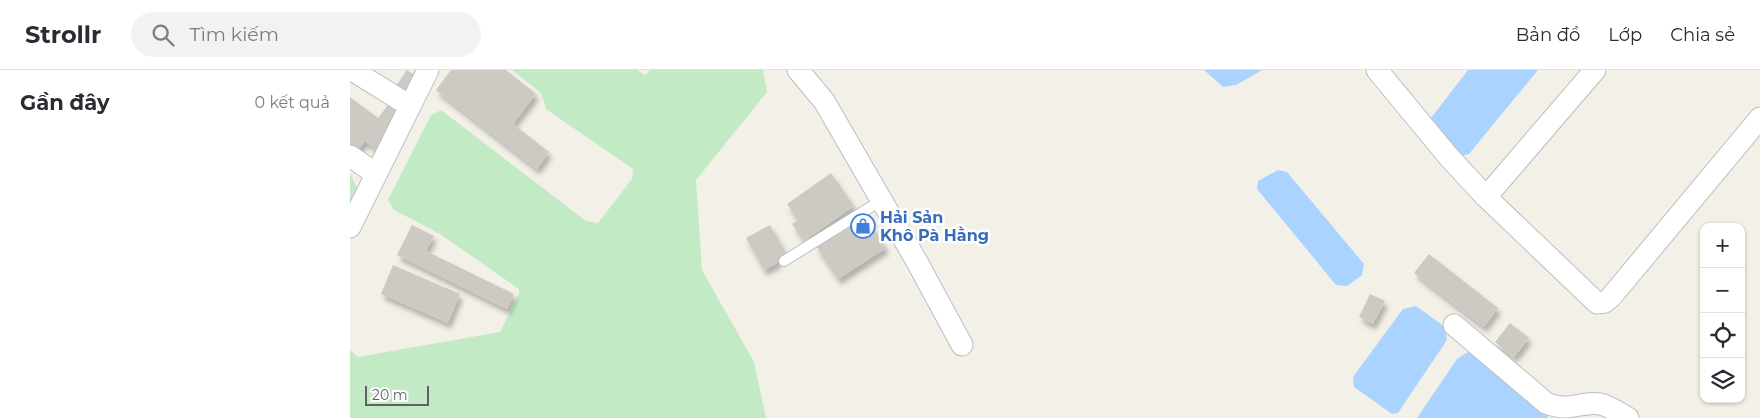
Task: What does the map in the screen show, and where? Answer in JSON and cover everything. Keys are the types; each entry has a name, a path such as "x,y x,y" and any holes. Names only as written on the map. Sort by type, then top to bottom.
{"street":[{"path":"352,70 410,106"},
{"path":"350,227 428,70"},
{"path":"798,70 824,101 882,200 962,345"},
{"path":"1486,197 1596,70"},
{"path":"1380,71 1448,156 1486,197 1597,303 1601,303 1611,297 1760,118"},
{"path":"350,156 376,174"},
{"path":"1454,325 1546,403 1558,408 1599,404 1609,406 1628,418"}],"lane":[{"path":"784,261 882,200"}],"green space":[{"path":"512,70 637,70 645,75 650,70 763,70 767,92 696,180 702,270 754,362 766,418 350,418 350,350 358,357 500,332 519,294 519,289 440,234 394,210 388,200 431,115 441,110 586,221 598,223 632,179 633,169 546,109 541,93"},
{"path":"350,174 358,189 350,205"}],"water":[{"path":"1204,70 1262,70 1236,85 1223,87"},
{"path":"1468,70 1538,70 1469,154 1460,156 1431,127 1431,118"},
{"path":"1278,170 1287,172 1364,264 1362,275 1347,286 1336,285 1257,189 1258,181"},
{"path":"1416,306 1445,327 1447,340 1398,413 1392,414 1354,387 1353,377 1403,309"},
{"path":"1468,352 1549,418 1417,418 1457,359"}],"building":[{"path":"407,70 421,79 406,100 393,90"},
{"path":"451,70 506,70 536,94 513,124 549,152 537,169 436,90"},
{"path":"350,97 378,118 391,101 406,112 377,150 365,141 355,154 350,151"},
{"path":"831,173 854,206 804,241 792,224 798,220 787,204"},
{"path":"865,215 886,248 838,279 816,246"},
{"path":"412,225 434,236 426,251 514,294 507,309 397,255"},
{"path":"770,225 786,253 777,258 779,262 764,270 746,238"},
{"path":"1429,254 1498,308 1484,327 1414,273"},
{"path":"393,265 460,294 448,323 381,294"},
{"path":"1370,294 1385,301 1373,324 1359,317"},
{"path":"1510,323 1529,338 1514,357 1495,342"}],"place":[{"name":"Hải Sản Khô Pà Hằng","path":"863,226"}]}
